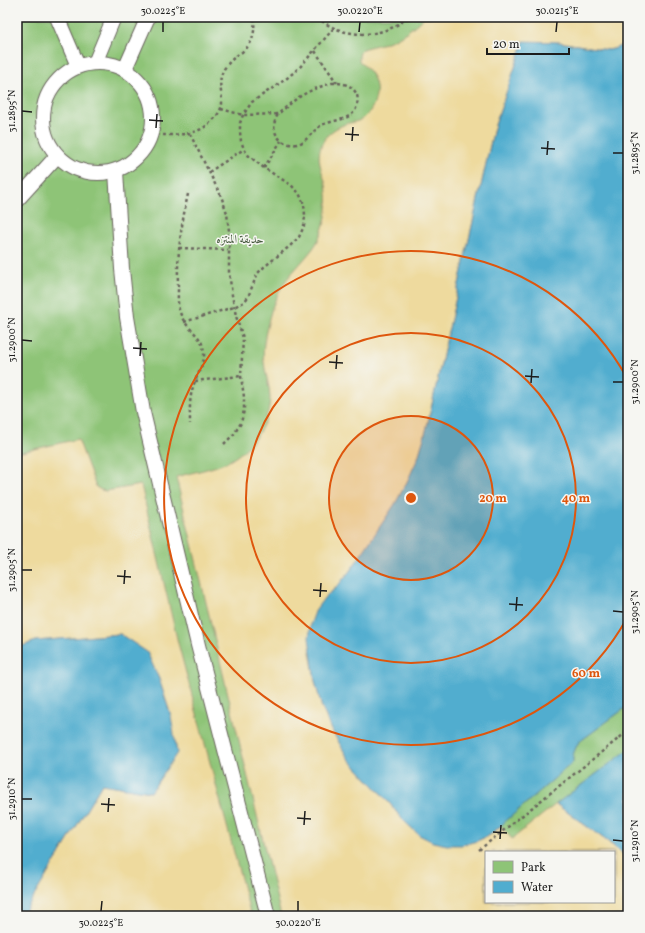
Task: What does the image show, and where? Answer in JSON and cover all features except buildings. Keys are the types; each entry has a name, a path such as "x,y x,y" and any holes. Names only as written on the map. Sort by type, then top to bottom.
{"lane":[{"path":"56,17 78,66"},
{"path":"95,63 114,17"},
{"path":"125,69 148,17"},
{"path":"95,63 105,63 125,69 135,77 144,87 150,98 153,110 151,135 145,147 137,157 127,165 104,173 90,173 78,170 67,164 57,156 50,146 42,124 42,111 45,100 50,89 58,79 67,71 78,66 95,63"},
{"path":"17,200 57,156"},
{"path":"116,170 122,269 127,317 143,412 202,660 268,916"}],"path":[{"path":"151,135 190,134 200,130 208,124 221,109 222,103 220,80 223,71 228,63 248,47 252,41 254,34 254,17"},
{"path":"317,17 334,28 348,33 363,34 391,28 408,17"},
{"path":"184,322 234,307 244,302 248,297 258,274 264,267 290,246 298,237 304,226 304,204 299,193 291,185 255,162 249,156 241,141 240,123 243,115 252,102 286,79 300,67 334,28"},
{"path":"315,51 337,83"},
{"path":"337,83 343,83 353,89 356,94 358,99 357,105 352,115 347,118 323,125 315,130 303,142 296,145 281,141 276,135 274,128 275,120 279,114 304,93 318,87 337,83"},
{"path":"221,109 243,115 279,114"},
{"path":"190,134 221,196 227,213 229,231 229,272 234,307 243,338 241,376 244,410 241,423 234,434 224,444"},
{"path":"264,168 281,141"},
{"path":"209,172 244,149"},
{"path":"188,194 182,221 179,248 178,306 180,315 184,322 199,338 203,346 204,355 203,364 192,388 190,424"},
{"path":"179,248 228,250"},
{"path":"195,381 241,376"},
{"path":"479,850 628,731"}],"green space":[{"name":"حديقة المنتزه","path":"17,17 625,17 628,22 628,35 490,835 573,762 573,754 579,742 628,706 628,750 556,804 628,858 628,916 22,916 171,716 159,679 147,653 120,634 36,641 17,648"}],"sand":[{"path":"424,17 625,17 628,23 628,34 623,44 617,48 608,50 559,42 524,42 494,128 426,431 418,458 395,504 353,567 337,587 325,597 310,652 315,681 322,708 334,734 348,758 387,800 402,819 477,841 490,835 501,826 512,839 556,804 628,858 628,916 281,916 176,477 210,468 229,461 245,450 262,426 269,408 270,398 263,352 271,311 278,294 290,275 316,244 326,217 327,194 320,163 319,154 321,146 328,135 334,130 364,118 372,108 376,97 376,85 370,72 359,61 362,50 385,43 406,32"},
{"path":"78,439 96,487 106,491 141,485 178,643 251,916 22,916 102,784 151,792 171,716 159,679 147,653 120,634 36,641 17,648 17,461 19,460 17,453"}],"water":[{"path":"628,35 628,706 579,742 573,754 573,762 490,835 477,841 462,845 447,845 433,842 419,835 402,819 387,800 348,758 334,734 322,708 315,681 309,638 311,623 316,609 325,597 337,587 353,567 395,504 418,458 426,431 494,128 524,41 559,42 608,50 620,46"},
{"path":"120,634 147,652 159,679 171,716 177,753 151,792 102,784 22,916 17,916 17,648 36,641"},
{"path":"628,750 628,858 556,804"}]}
